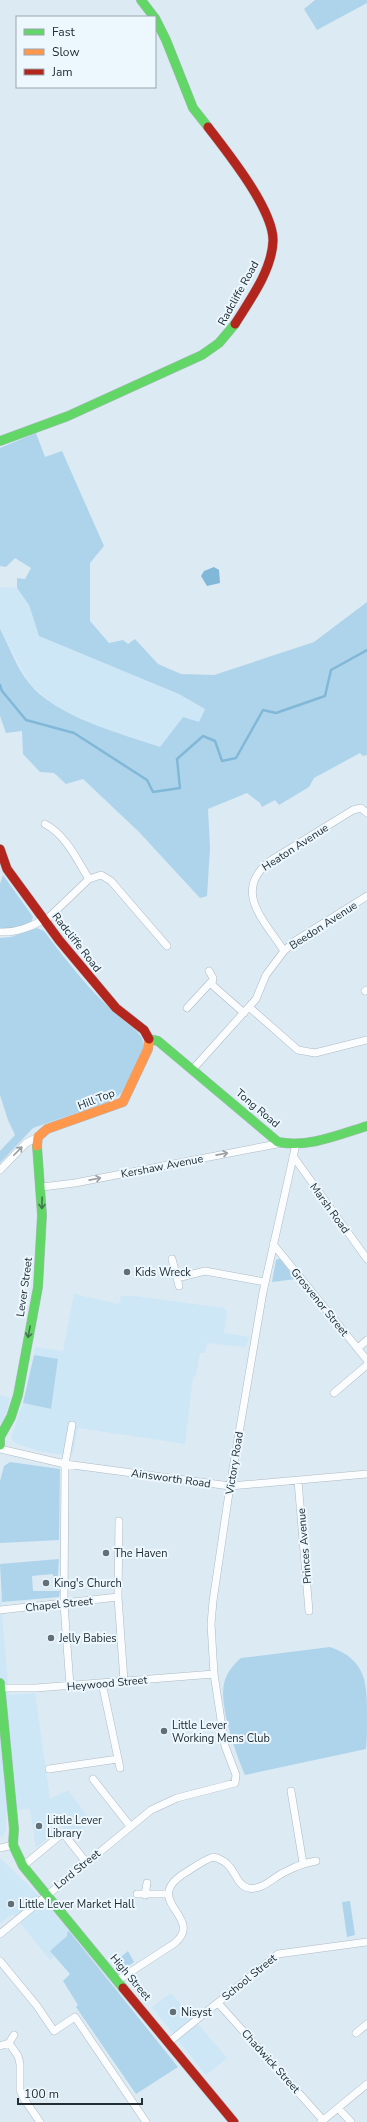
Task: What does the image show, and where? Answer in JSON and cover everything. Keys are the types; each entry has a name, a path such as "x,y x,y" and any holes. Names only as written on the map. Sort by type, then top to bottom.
{"main road":[{"name":"Radcliffe Road","path":"141,0 153,16"},
{"name":"Radcliffe Road","path":"0,441 68,416 202,355 216,346 228,335 261,279 268,263 273,238 268,220 257,198 194,108 186,94 168,43 156,20"},
{"name":"Radcliffe Road","path":"0,849 7,869 94,983 116,1008 144,1030 150,1039"},
{"name":"Tong Road","path":"150,1039 158,1040 282,1143 296,1144 367,1126"},
{"name":"Hill Top","path":"38,1136 47,1129 123,1102 148,1049 150,1039"},
{"name":"Lever Street","path":"0,1437 6,1429 15,1407 38,1288 42,1246 42,1187 37,1143 38,1136"},
{"path":"0,1437 0,1445"},
{"path":"0,1683 14,1829 13,1845"},
{"name":"High Street","path":"13,1845 23,1866 234,2122"}],"street":[{"name":"Heaton Avenue","path":"284,950 252,898 253,883 257,874 270,861 353,810 362,808 367,813"},
{"path":"45,824 55,829 89,879"},
{"path":"0,932 14,931 36,925 45,920 89,879 101,875 106,877 167,946"},
{"name":"Beedon Avenue","path":"193,1069 258,996 270,968 284,950 295,941 367,896"},
{"path":"209,971 213,978 212,984"},
{"path":"187,1008 208,984 212,984"},
{"path":"212,984 244,1013"},
{"path":"249,1007 298,1050 307,1053 315,1053 367,1040"},
{"path":"0,1170 26,1143 38,1136"},
{"name":"Kershaw Avenue","path":"42,1187 82,1182 282,1143"},
{"name":"Victory Road","path":"234,1784 236,1775 225,1746 214,1674 211,1624 230,1486 265,1282 296,1144"},
{"name":"Marsh Road","path":"293,1156 367,1259"},
{"name":"Grosvenor Street","path":"273,1244 367,1360"},
{"path":"172,1259 178,1286"},
{"path":"177,1278 205,1271 265,1282"},
{"path":"358,1348 367,1340"},
{"path":"334,1393 367,1365"},
{"path":"70,1686 64,1604 65,1464 72,1425"},
{"name":"Ainsworth Road","path":"0,1449 65,1464 230,1486 367,1474"},
{"name":"Princes Avenue","path":"298,1481 310,1611"},
{"path":"119,1521 118,1597 124,1681"},
{"name":"Chapel Street","path":"0,1610 118,1597"},
{"name":"Heywood Street","path":"0,1688 70,1686 214,1674"},
{"path":"102,1683 120,1768"},
{"path":"49,1769 118,1760"},
{"path":"93,1779 102,1784 130,1826"},
{"name":"Lord Street","path":"0,1934 46,1894 151,1810 165,1802 234,1784"},
{"path":"291,1791 303,1863"},
{"path":"23,1866 63,1833 86,1862"},
{"path":"0,1848 13,1845"},
{"path":"118,1980 175,1943 182,1936 182,1922 168,1894 169,1887 174,1880 213,1857 227,1862 239,1881 246,1887 252,1889 260,1887 285,1871 303,1863 316,1860"},
{"path":"145,1895 146,1883"},
{"path":"137,1894 168,1894"},
{"name":"School Street","path":"169,2042 278,1954 367,1942"},
{"path":"0,1962 34,2002 54,2031 75,2017 146,2122"},
{"name":"Chadwick Street","path":"218,2003 322,2121"},
{"path":"356,2033 366,2028"},
{"path":"0,2046 9,2043 14,2035"},
{"path":"9,2043 18,2056 20,2064 20,2090 24,2099 40,2122"},
{"path":"322,2121 367,2084"},
{"path":"338,2108 351,2122"}],"shaded area":[{"path":"315,0 367,0 367,3 317,30 304,9"},
{"path":"36,433 45,457 62,451 104,546 90,563 90,621 109,643 123,640 128,644 135,639 158,664 181,674 214,675 314,642 367,602 367,755 363,756 360,753 314,778 309,787 279,805 275,800 262,807 260,803 247,793 208,809 210,848 207,896 200,898 139,832 83,779 66,784 54,773 40,772 23,754 22,731 6,733 0,716 0,629 25,678 41,695 55,705 72,714 108,730 160,747 183,717 199,722 205,709 179,694 39,636 29,605 17,588 17,578 25,579 31,568 15,558 6,567 0,566 0,448"},
{"path":"214,567 219,570 220,583 207,586 201,576 204,571"},
{"path":"0,587 17,588 29,605 39,636 180,694 205,709 199,723 183,718 160,747 98,726 56,707 29,683 0,629"},
{"path":"3,875 33,917 31,923 7,929 0,928 0,884"},
{"path":"37,928 44,931 73,968 104,1003 137,1032 142,1038 143,1049 122,1092 118,1096 108,1102 33,1128 0,1163 0,1151 15,1135 8,1120 0,1095 0,938 11,937"},
{"path":"280,1259 296,1279 272,1282 276,1260"},
{"path":"74,1294 119,1304 121,1296 134,1296 224,1308 227,1312 224,1333 249,1337 246,1347 207,1343 205,1353 200,1353 196,1376 193,1377 185,1444 78,1428 73,1454 57,1454 38,1451 15,1443 11,1438 23,1403 50,1409 58,1360 34,1355 35,1347 63,1351"},
{"path":"34,1355 58,1359 51,1409 23,1403"},
{"path":"0,1395 10,1398 4,1424 0,1423"},
{"path":"10,1462 60,1469 59,1540 0,1543 0,1481 4,1466"},
{"path":"59,1559 58,1576 53,1577 53,1574 32,1576 33,1591 60,1591 59,1597 2,1602 0,1564"},
{"path":"0,1592 9,1695 35,1693 50,1799 68,1790 91,1821 71,1836 62,1826 36,1848 30,1809 6,1811 6,1829 3,1836 0,1837"},
{"path":"330,1647 342,1652 351,1659 358,1666 362,1674 365,1683 367,1705 366,1749 245,1775 229,1728 223,1701 225,1680 230,1671 241,1658"},
{"path":"0,1858 46,1903 69,1931 67,1936 51,1951 54,1957 50,1960 13,1914 0,1923"},
{"path":"350,1901 355,1935 347,1937 342,1902"},
{"path":"69,1931 178,2067 136,2094 76,2007 78,2005 63,1981 70,1974 50,1951 67,1936"},
{"path":"128,1951 134,1962 129,1966 122,1967 115,1962"},
{"path":"171,1993 227,2058 206,2075 152,2007"}],"waterway":[{"path":"0,685 2,691 26,720 74,733 147,780 153,792 180,788 177,759 203,736 215,741 222,761 236,758 263,710 276,713 325,696 331,670 367,650"}],"traffic: fast":[{"path":"141,0 153,16"},
{"path":"156,20 166,40 193,108 208,127"},
{"path":"0,441 68,416 202,355 219,343 235,324"},
{"path":"149,1039 158,1041 278,1142 312,1142 334,1137 367,1126"},
{"path":"0,1437 11,1417 18,1395 38,1287 42,1215 37,1146"},
{"path":"0,1437 0,1445"},
{"path":"0,1683 14,1829 13,1845 23,1866 123,1988"}],"traffic: slow":[{"path":"37,1146 38,1137 47,1129 123,1102 148,1049 149,1039"}],"traffic: jam":[{"path":"208,127 237,166 258,198 271,228 273,241 272,252 264,274 235,324"},
{"path":"0,849 7,869 59,940 116,1008 144,1030 149,1039"},
{"path":"123,1988 234,2122"}],"place":[{"name":"Kids Wreck","path":"127,1272"},
{"name":"The Haven","path":"106,1553"},
{"name":"King's Church","path":"46,1583"},
{"name":"Jelly Babies","path":"51,1638"},
{"name":"Little Lever Working Mens Club","path":"164,1731"},
{"name":"Little Lever Library","path":"39,1826"},
{"name":"Little Lever Market Hall","path":"11,1904"},
{"name":"Nisyst","path":"173,2012"}]}
